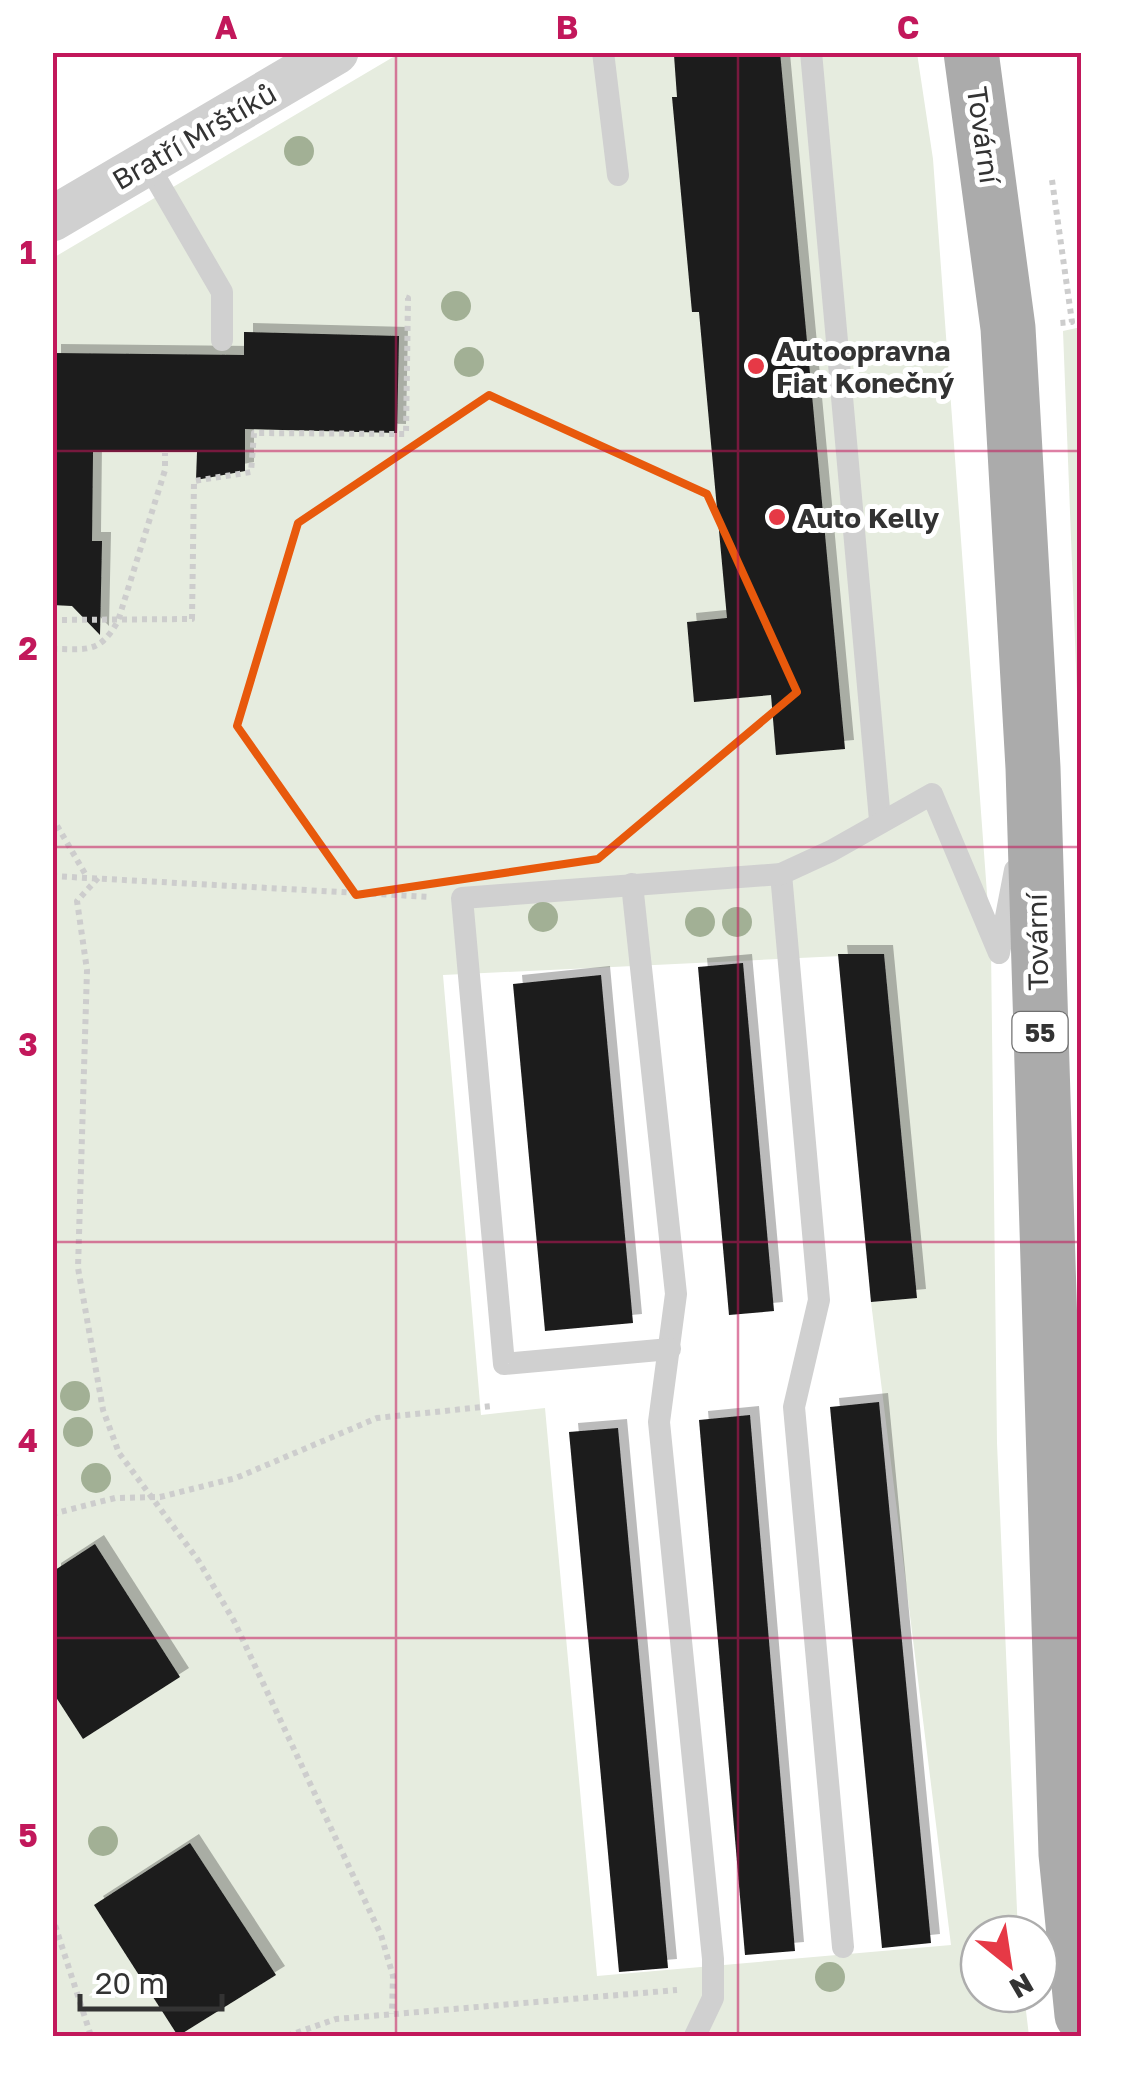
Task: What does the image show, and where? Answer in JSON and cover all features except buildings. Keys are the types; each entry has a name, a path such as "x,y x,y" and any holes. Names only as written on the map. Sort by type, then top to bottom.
{"main road":[{"name":"Tovární","path":"971,52 1008,328 1033,768 1066,1854 1082,2014"}],"street":[{"name":"Bratří Mrštíků","path":"52,219 336,52"}],"lane":[{"path":"603,52 618,175"},
{"path":"811,52 880,820"},
{"path":"148,164 222,292 222,340"},
{"path":"670,1348 504,1364 462,898 780,874 831,851 932,794 1000,953 1033,768"},
{"path":"780,874 819,1300 794,1407 843,1947"},
{"path":"632,884 676,1294 658,1422 714,1960 712,1998 695,2036"}],"path":[{"path":"52,620 192,619 194,481 252,472 254,433 406,434 408,298 402,296"},
{"path":"1072,322 1082,321"},
{"path":"52,649 92,649 106,642 118,621 165,470 165,453"},
{"path":"52,817 88,878"},
{"path":"52,876 462,898"},
{"path":"98,878 77,902 87,970 78,1268 103,1410 119,1452 198,1560 234,1622 382,1935 393,1976 392,2014"},
{"path":"52,1514 115,1498 152,1497 236,1478 378,1418 492,1406"},
{"path":"52,1916 91,2036"},
{"path":"287,2036 336,2019 687,1989"}],"highlighted area":[{"path":"489,395 707,494 797,692 598,859 356,895 237,726 298,523"}],"shaded area":[{"path":"400,53 917,53 933,159 991,948 997,1443 1017,1914 959,1914 959,2014 1026,2014 1029,2036 53,2036 53,258","holes":["884,954 917,1297 871,1302 951,1945 597,1976 545,1408 481,1415 443,975"]},
{"path":"1082,327 1081,796 1063,331"}],"place":[{"name":"Autoopravna Fiat Konečný","path":"756,366"},
{"name":"Auto Kelly","path":"777,517"}]}
